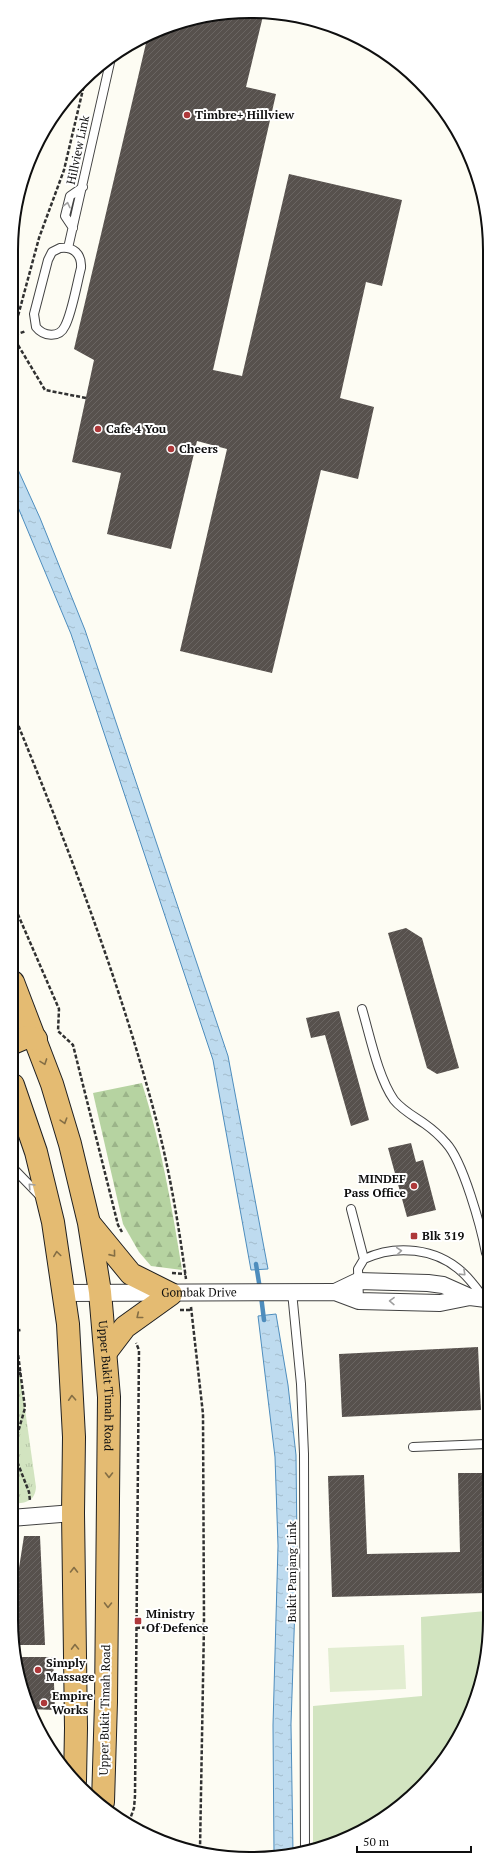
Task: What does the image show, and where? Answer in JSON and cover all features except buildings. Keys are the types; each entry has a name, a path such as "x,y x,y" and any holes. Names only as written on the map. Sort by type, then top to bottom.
{"highway":[{"name":"Upper Bukit Timah Road","path":"18,994 36,1039 70,1144 89,1223 100,1292 109,1397 109,1512 103,1799"},
{"path":"18,1041 27,1037 36,1039"},
{"path":"18,1100 36,1152 49,1205 68,1324 74,1437 73,1513 75,1772"},
{"path":"89,1223 131,1274 171,1294 125,1327 106,1352"}],"street":[{"name":"Gombak Drive","path":"335,1292 358,1282 443,1285 480,1298"},
{"name":"Gombak Drive","path":"64,1293 100,1292 171,1294 335,1292 358,1300 440,1303 480,1298"},
{"path":"18,1517 73,1513"}],"lane":[{"name":"Hillview Link","path":"68,248 109,66"},
{"path":"60,248 68,248 79,255 81,268 65,326 55,334 46,334 36,327 34,314 50,256 60,248"},
{"path":"362,1009 385,1086 395,1101 411,1115 427,1125 446,1144 458,1161 483,1235"},
{"path":"18,1173 49,1205"},
{"path":"351,1208 364,1259"},
{"path":"358,1300 358,1269 364,1259 374,1254 411,1250 435,1254 452,1263 463,1272 480,1298"},
{"name":"Bukit Panjang Link","path":"292,1292 301,1384 304,1454 305,1846"},
{"path":"413,1448 483,1444"}],"path":[{"path":"18,316 39,238 64,170 83,89"},
{"path":"18,345 45,390 86,398"},
{"path":"18,725 64,838 127,1018 153,1105 174,1202 186,1274"},
{"path":"18,915 59,1009 58,1031 73,1045 118,1225 124,1236"},
{"path":"191,1310 203,1414 204,1625 200,1847"},
{"path":"130,1819 134,1808 135,1796 139,1350 133,1336"},
{"path":"18,1356 25,1408 18,1431"},
{"path":"18,1465 29,1492 30,1506"},
{"path":"136,1628 204,1625"}],"green space":[{"path":"142,1083 155,1129 182,1270 151,1266 139,1252 123,1224 93,1093"},
{"path":"18,1360 36,1487 34,1496 28,1501 18,1503"},
{"path":"483,1611 483,1635 479,1665 471,1694 459,1722 444,1749 435,1761 415,1784 392,1804 367,1821 353,1828 313,1843 313,1706 422,1696 421,1617"},
{"path":"404,1645 406,1689 330,1692 328,1648"}],"water":[{"path":"18,470 40,518 85,630 228,1056 268,1269 251,1270 213,1060 71,634 18,507"},
{"path":"276,1314 288,1385 296,1455 297,1546 291,1724 293,1848 274,1851 273,1725 278,1546 275,1457 258,1316"}],"waterway":[{"path":"256,1264 260,1289"},
{"path":"261,1296 264,1320"}],"place":[{"name":"Timbre+ Hillview","path":"187,115"},
{"name":"Cafe 4 You","path":"98,429"},
{"name":"Cheers","path":"171,449"},
{"name":"MINDEF Pass Office","path":"414,1186"},
{"name":"Blk 319","path":"414,1236"},
{"name":"Ministry Of Defence","path":"138,1621"},
{"name":"Simply Massage","path":"38,1670"},
{"name":"Empire Works","path":"44,1703"}]}
